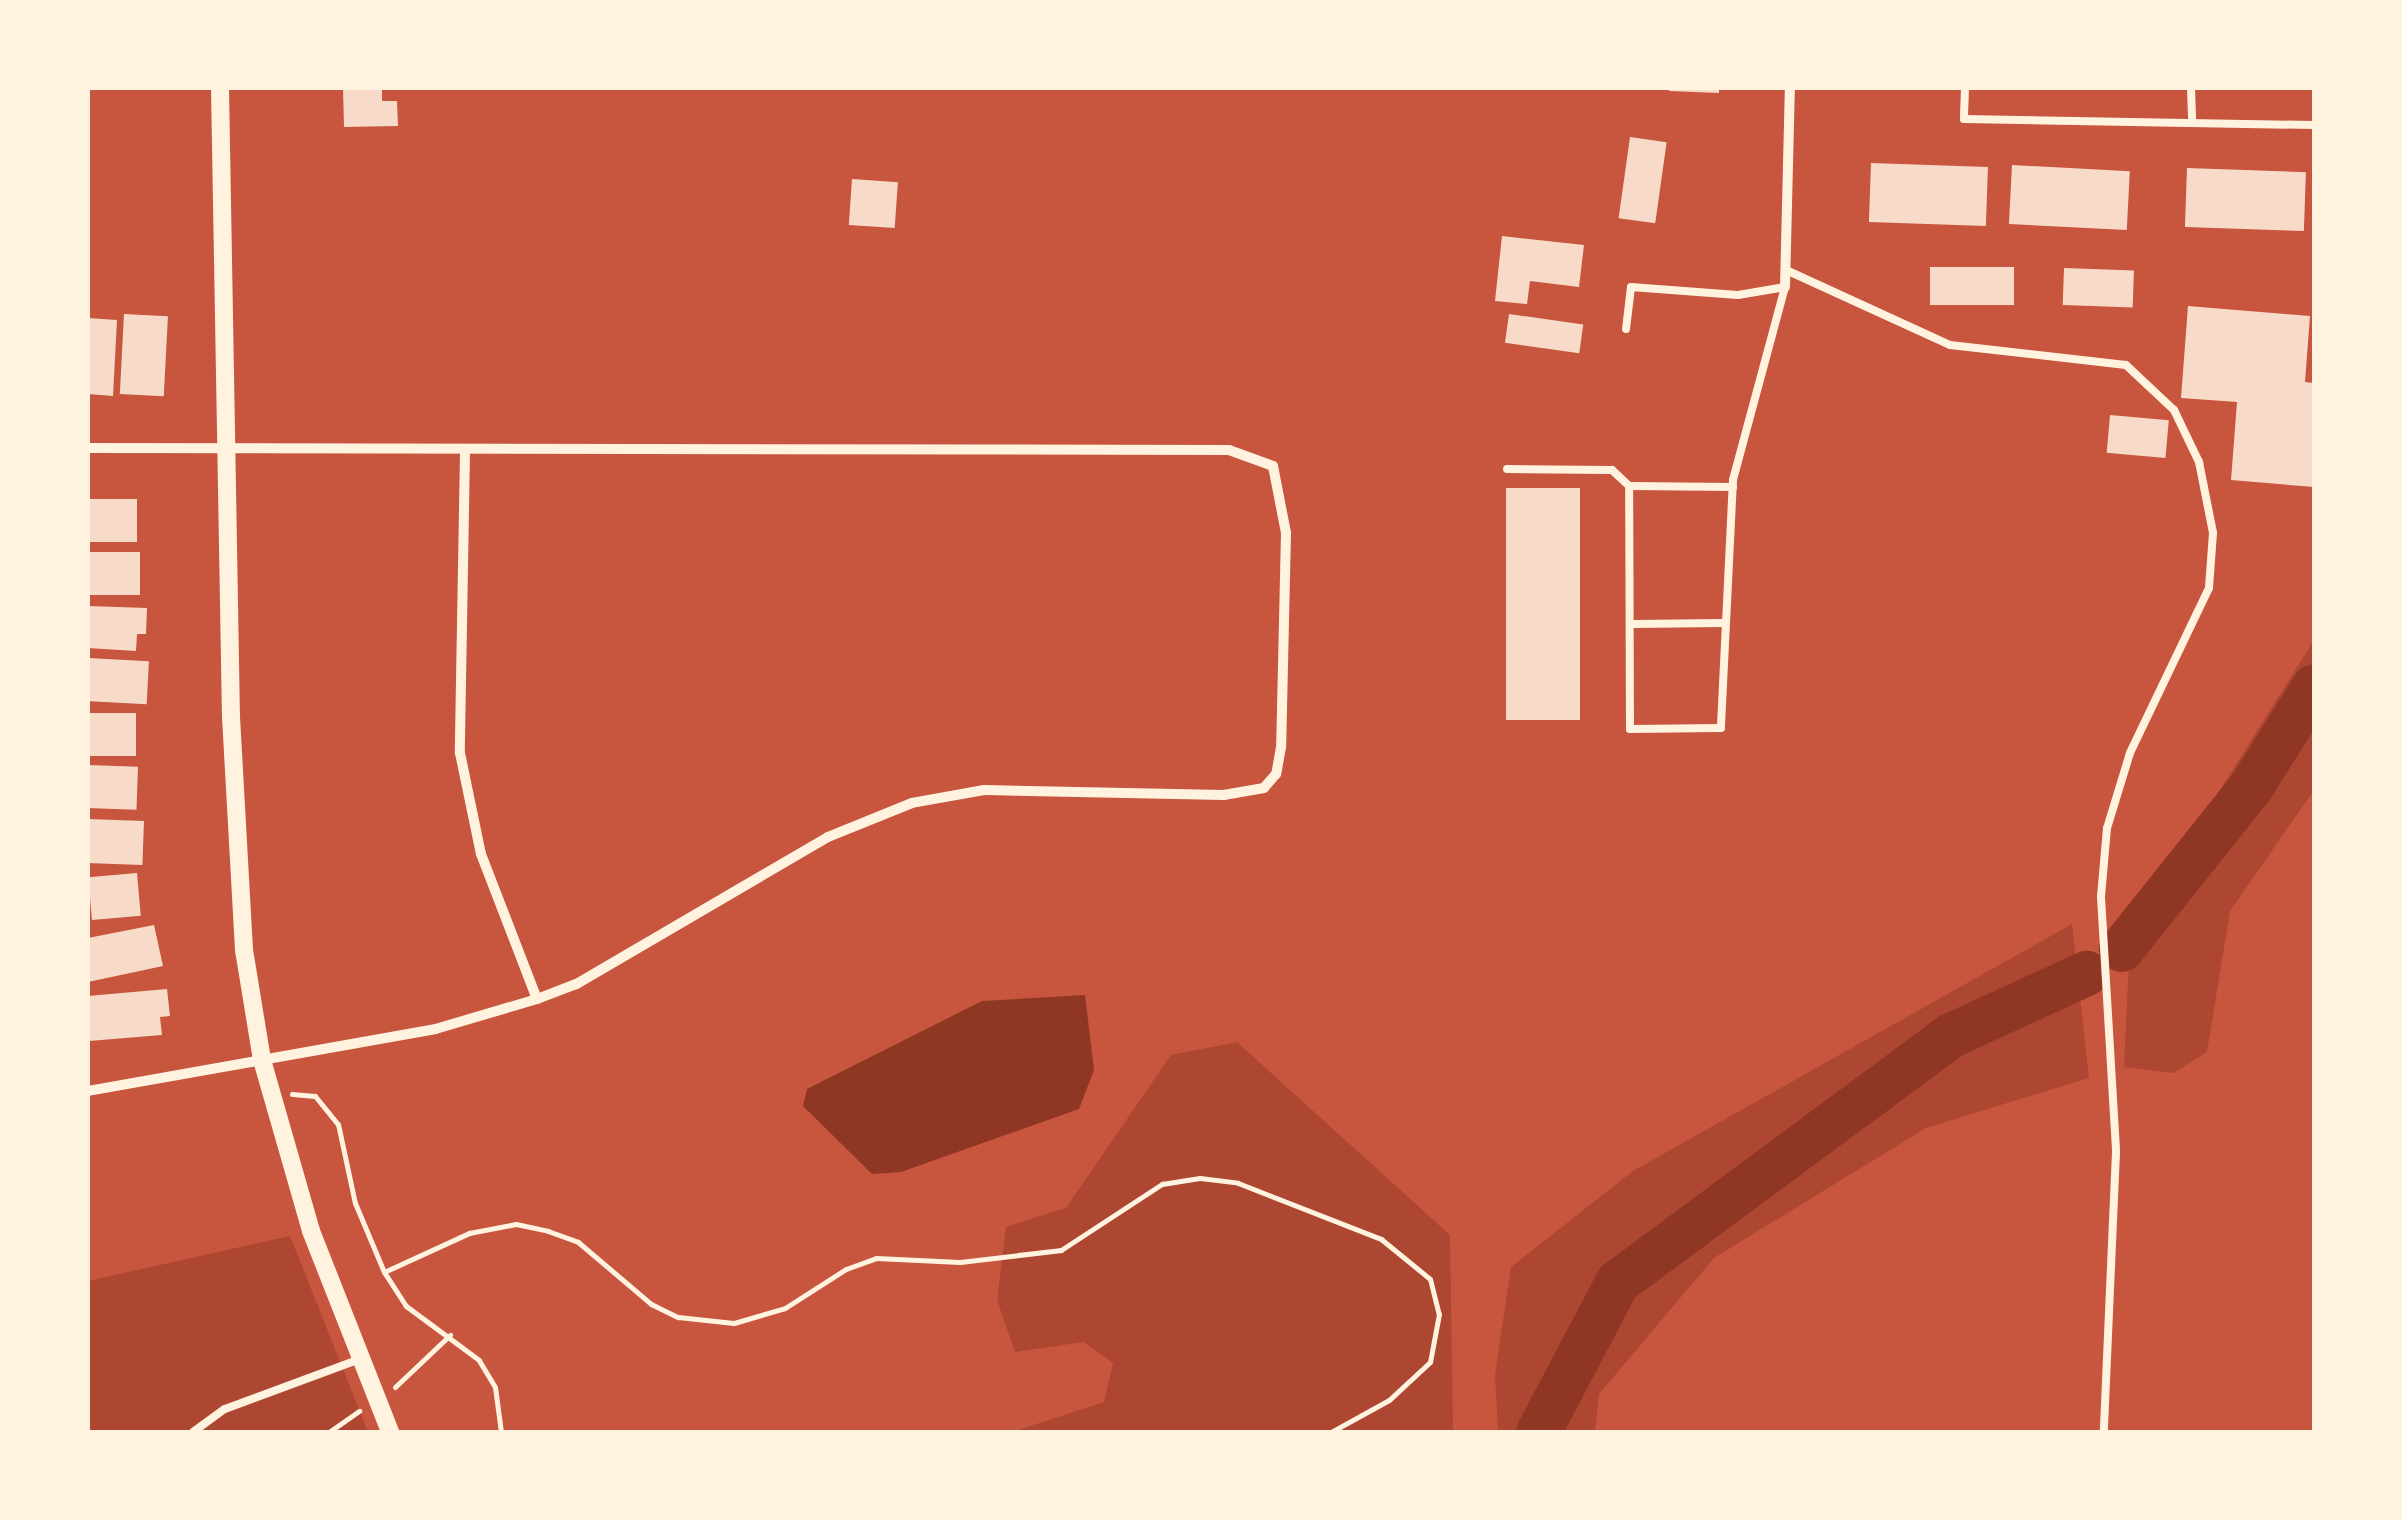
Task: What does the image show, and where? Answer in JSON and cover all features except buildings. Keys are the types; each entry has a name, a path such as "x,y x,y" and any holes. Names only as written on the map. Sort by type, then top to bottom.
{"street":[{"path":"220,88 234,839 262,1060 311,1231 390,1432"},
{"path":"1785,287 1790,88"},
{"path":"88,448 465,452 1229,450 1273,466 1286,533 1281,747 1276,774 1264,788 1224,795 984,790 912,804 828,837 576,984 537,999 436,1029 88,1091"},
{"path":"465,452 460,753 481,854 537,999"}],"lane":[{"path":"1965,88 1964,120 2314,125"},
{"path":"2190,88 2192,123"},
{"path":"1786,270 1950,345 2126,364 2174,410 2199,462 2213,533 2210,588 2130,753 2107,828 2101,898 2116,1152 2104,1432"},
{"path":"1507,470 1612,470 1628,486 1630,729 1721,728 1732,488 1785,287 1738,296 1631,287 1626,328"},
{"path":"1628,486 1732,488"},
{"path":"1632,624 1724,622"},
{"path":"193,1432 225,1410 360,1359"}],"path":[{"path":"298,1092 316,1096 338,1124 355,1203 384,1272 406,1306 450,1334 488,1372 501,1432"},
{"path":"384,1272 469,1233 528,1224 578,1242 629,1288 678,1316 734,1322 786,1308 866,1261 1036,1256 1077,1240 1162,1184 1200,1178 1238,1184 1397,1247 1435,1290 1439,1314 1430,1362 1389,1400 1331,1432"},
{"path":"393,1388 450,1334"},
{"path":"328,1432 366,1407"}],"shaded area":[{"path":"2314,640 2314,790 2230,911 2207,1052 2173,1073 2124,1067 2131,917 2205,814"},
{"path":"2072,924 2089,1078 1926,1128 1714,1258 1599,1394 1595,1432 1498,1432 1495,1375 1511,1267 1633,1171"},
{"path":"1085,995 1094,1070 1079,1109 901,1172 872,1174 803,1106 807,1089 982,1001"},
{"path":"1237,1042 1450,1235 1453,1432 1012,1432 1104,1402 1113,1363 1084,1342 1015,1352 997,1300 1006,1227 1066,1208 1171,1055"},
{"path":"290,1236 368,1432 88,1432 88,1281"}],"waterway":[{"path":"2121,949 2251,786 2314,686"},
{"path":"1538,1432 1617,1282 1951,1035 2086,973"}]}
